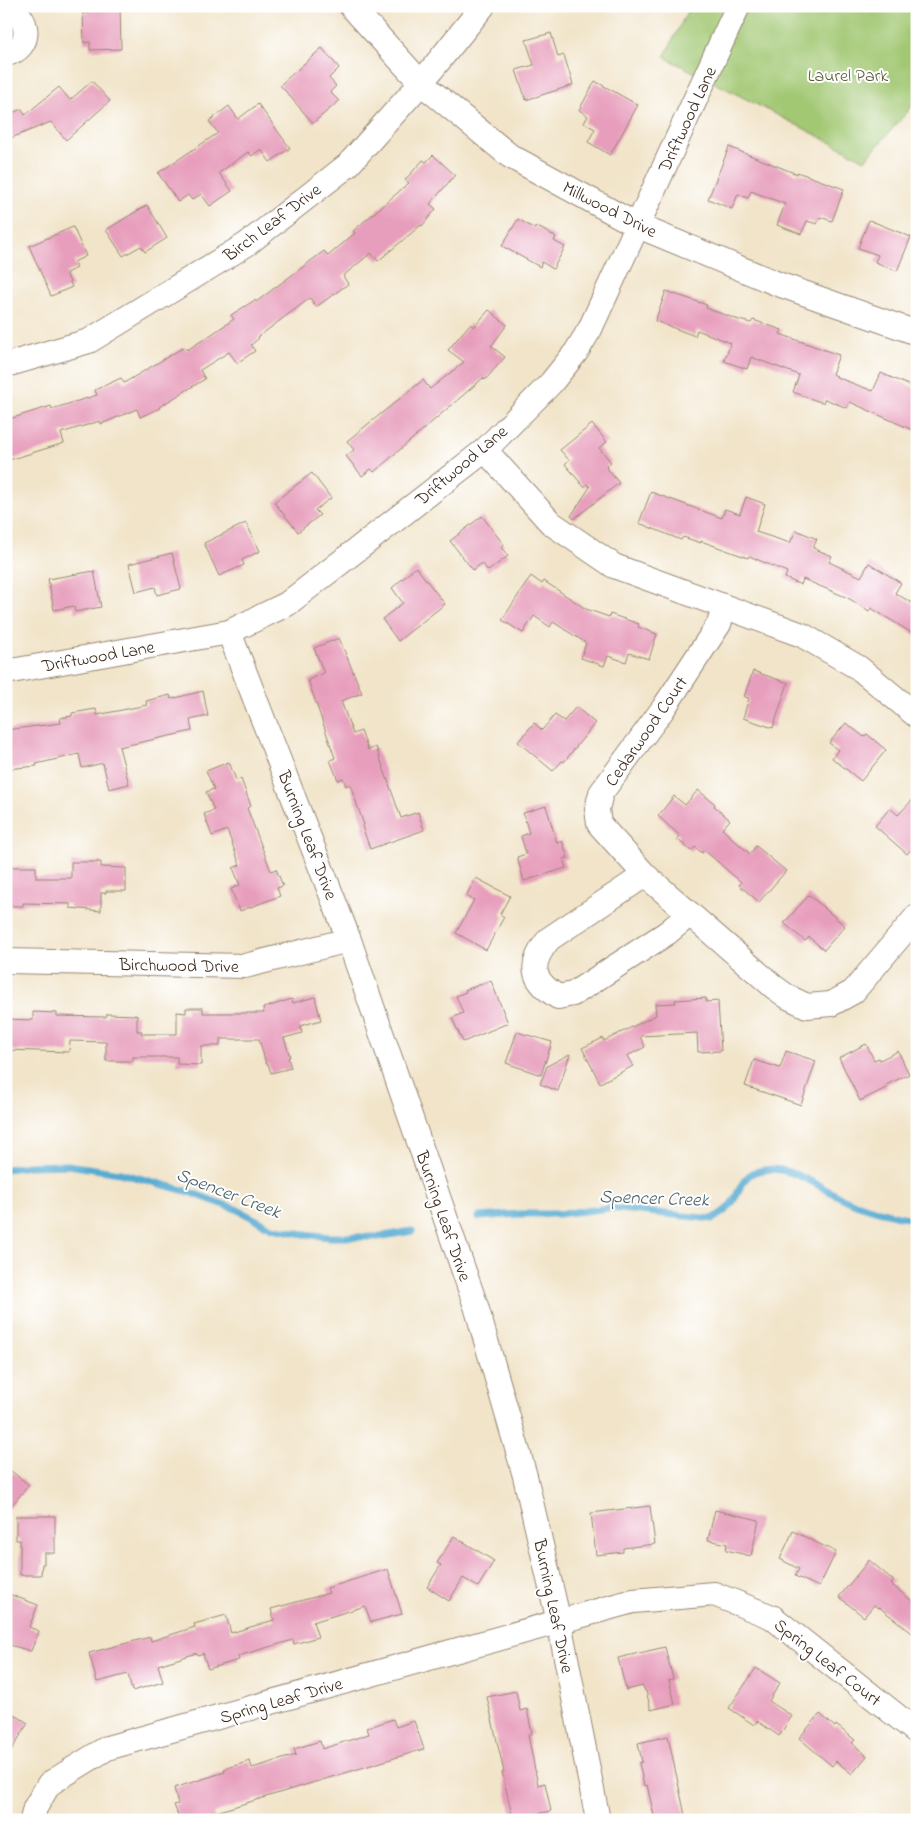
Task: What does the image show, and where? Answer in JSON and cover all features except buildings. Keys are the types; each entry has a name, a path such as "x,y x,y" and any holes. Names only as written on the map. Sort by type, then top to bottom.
{"street":[{"name":"Millwood Drive","path":"352,6 421,83 510,156 638,226 778,284 917,333"},
{"name":"Birch Leaf Drive","path":"6,365 89,341 247,244 348,165 421,83 483,6"},
{"name":"Driftwood Lane","path":"6,672 229,632 286,604 485,450 551,383 576,352 590,329 738,6"},
{"path":"6,7 20,15 26,29 22,43 17,50 6,54"},
{"path":"485,450 551,523 614,566 724,608 802,635 859,668 917,716"},
{"name":"Cedarwood Court","path":"724,608 719,624 663,710 601,794 597,809 599,824 645,875 774,987 788,997 807,1006 831,1004 853,992 917,916"},
{"name":"Burning Leaf Drive","path":"229,632 349,940 476,1306 525,1476 559,1622 598,1820"},
{"path":"645,875 549,939 539,952 534,965 539,979 546,989 558,997 573,994 668,933 690,914"},
{"name":"Birchwood Drive","path":"6,961 245,966 349,940"},
{"name":"Spring Leaf Court","path":"559,1622 633,1601 714,1594 772,1617 917,1732"},
{"name":"Spring Leaf Drive","path":"32,1820 35,1808 49,1784 107,1748 559,1622"}],"green space":[{"name":"Laurel Park","path":"690,6 917,6 917,101 865,160 664,57"}],"waterway":[{"name":"Spencer Creek","path":"6,1169 29,1166 68,1165 120,1173 186,1191 236,1209 272,1228 304,1234 330,1237 378,1237 412,1231"},
{"name":"Spencer Creek","path":"479,1217 558,1214 610,1208 713,1219 728,1208 746,1178 755,1172 768,1169 792,1173 867,1208 917,1220"}]}
